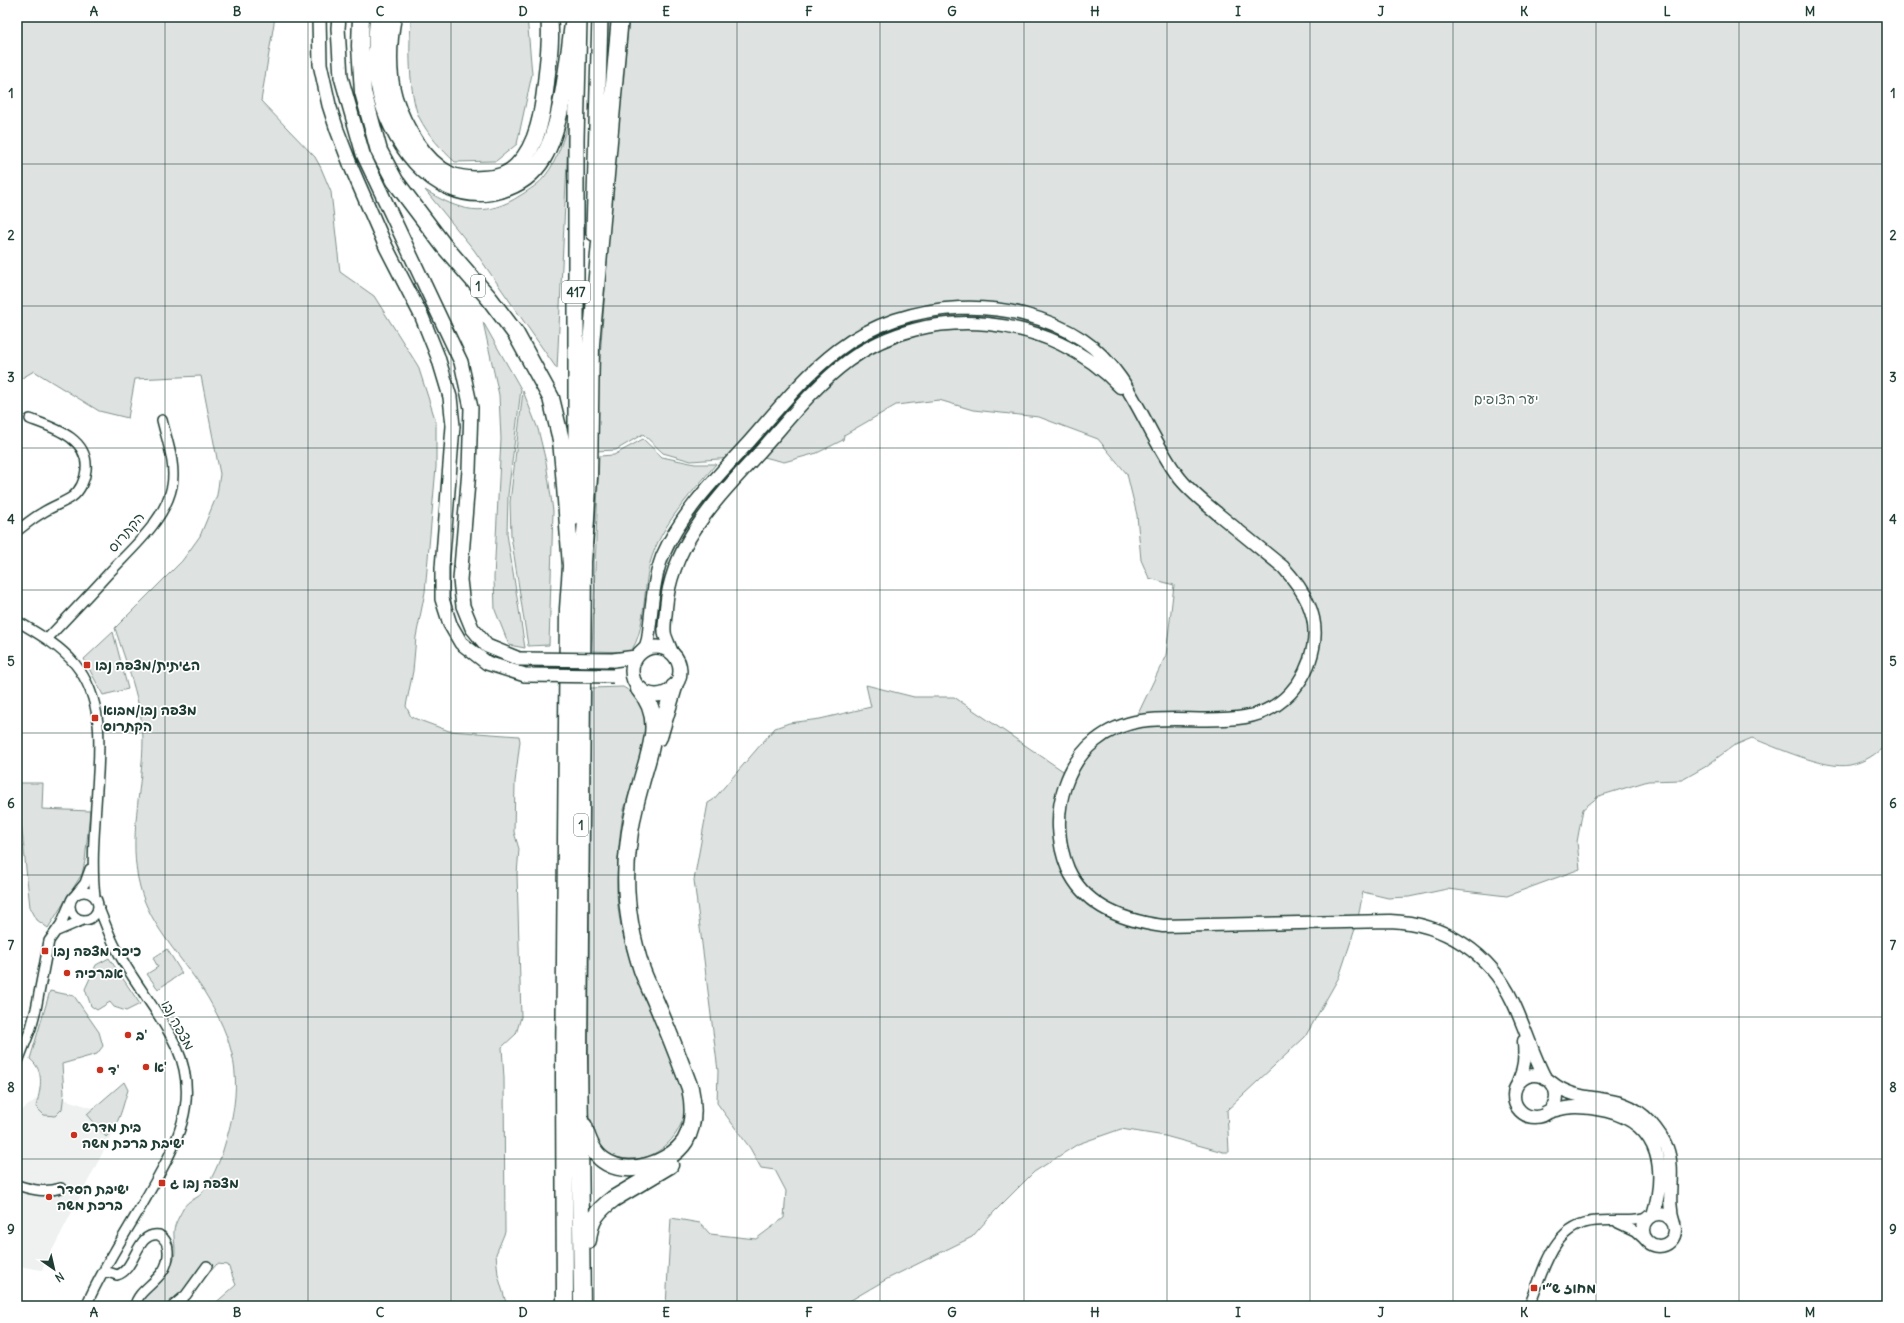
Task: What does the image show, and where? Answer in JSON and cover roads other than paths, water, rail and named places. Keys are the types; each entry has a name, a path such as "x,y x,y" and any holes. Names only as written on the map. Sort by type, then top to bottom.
{"highway":[{"name":"1","path":"361,17 360,46 363,92 379,151 395,181 444,246 489,298 516,334 551,398 561,440 571,566 568,609 564,1075 565,1306"},
{"path":"378,17 376,52 379,87 383,104 397,135 416,162 439,182 462,191 484,193 510,187 524,180 535,169 547,149 558,116 566,76 574,17"},
{"path":"393,17 390,48 390,72 394,96 400,116 415,140 436,165 451,175 475,180 498,177 508,173 518,165 533,143 545,98 550,38 549,17"},
{"name":"1","path":"582,1306 580,1055 584,562 588,476 591,344 620,17"},
{"path":"580,1055 584,1124 587,1138 597,1155 610,1164 626,1168 637,1168 661,1161 678,1149 685,1141 693,1118 694,1104 690,1088 663,1018 642,971 636,951 626,888 628,847 634,809 650,753 654,719 648,699 636,684"},
{"path":"642,781 656,746 674,686"},
{"path":"582,1277 589,1227 594,1218 613,1199 682,1157 692,1145 700,1129 704,1111 700,1088 663,1018"}],"main road":[{"path":"319,17 320,64 329,104 352,168 386,247 422,317 438,357 450,397 453,426 442,568 442,599 450,624 461,643 487,663 525,674 613,676 636,684 646,693 661,694 674,686 680,673 679,666 672,653 666,649 652,647 637,655 613,660 520,659 487,646 472,628 463,606 460,580 469,470 471,408 461,362 363,154 341,77 338,28 339,17"},
{"name":"417","path":"571,566 576,443 576,148 579,17"},
{"name":"417","path":"591,344 600,17"},
{"path":"636,684 632,669 637,655"}],"street":[{"path":"637,655 646,646 652,596 662,558 676,530 698,498 795,389 839,349 868,332 907,316 928,311 969,308 1013,312 1067,330 1086,342 1099,353 1125,384 1177,475 1191,492 1283,567 1301,588 1311,606 1315,634 1314,646 1307,670 1301,680 1285,698 1265,711 1243,718 1166,718 1137,720 1113,729 1091,744 1075,762 1062,793 1060,809 1061,845 1071,875 1091,898 1104,909 1118,916 1148,924 1163,926 1390,921 1409,923 1443,932 1472,948 1483,959 1506,988 1535,1058 1556,1096 1552,1108 1546,1113"},
{"path":"672,653 665,633 667,598 676,563 689,538 710,507 806,399 848,361 874,345 911,330 930,326 969,323 1010,326 1046,337 1077,351 1114,381 1144,418"},
{"path":"17,531 40,514 72,497 83,482 86,473 87,462 83,451 77,443 59,430 30,418"},
{"name":"הקתרוס","path":"47,639 145,535 162,510 172,486 173,472 172,461 162,420"},
{"name":"מצפה נבו","path":"17,621 47,639 74,664 90,689 99,718 100,751 93,860 93,877 97,902 117,950 167,1030 177,1049 187,1088 184,1120 171,1153 86,1306"},
{"name":"מצפה נבו","path":"17,1064 31,1028 49,941 65,916 72,899 85,883 93,860"},
{"path":"54,933 67,925 86,920 95,914 97,902 88,892 84,892 72,899 71,912 74,916 86,920"},
{"name":"מצפה נבו","path":"86,920 95,922 110,934"},
{"path":"1520,1020 1524,1035 1526,1059 1524,1070 1514,1096 1519,1109 1524,1114 1532,1117 1560,1108 1582,1107 1620,1114 1638,1126 1653,1144 1658,1161 1658,1197 1651,1217 1643,1228 1643,1233 1647,1242"},
{"path":"1517,1085 1529,1076 1536,1075 1548,1080 1561,1091 1570,1094 1625,1103 1636,1109 1656,1128 1663,1138 1670,1159 1670,1207 1675,1233 1670,1242 1666,1245 1656,1247 1647,1242 1635,1231 1613,1222"},
{"path":"17,1185 39,1192 49,1192 61,1188"},
{"path":"1530,1306 1553,1247 1560,1237 1567,1231 1583,1223 1599,1221 1634,1222 1663,1215 1674,1223"},
{"path":"105,1271 117,1275 124,1272 143,1242 150,1235 159,1235 166,1240 168,1253 165,1268 137,1300 135,1306"},
{"path":"173,1306 186,1295 207,1266"}],"place":[{"name":"הגיתית/מצפה נבו","path":"87,665"},
{"name":"מצפה נבו/מבוא הקתרוס","path":"95,718"},
{"name":"כיכר מצפה נבו","path":"45,951"},
{"name":"אברכיה","path":"67,973"},
{"name":"ב'","path":"128,1035"},
{"name":"א'","path":"146,1067"},
{"name":"ד'","path":"100,1070"},
{"name":"בית מדרש ישיבת ברכת משה","path":"74,1135"},
{"name":"מצפה נבו ג","path":"162,1183"},
{"name":"ישיבת הסדר ברכת משה","path":"49,1197"},
{"name":"מחוז ש״י","path":"1534,1288"}],"park label":[{"name":"יער הצופים","path":"1506,399"}]}
